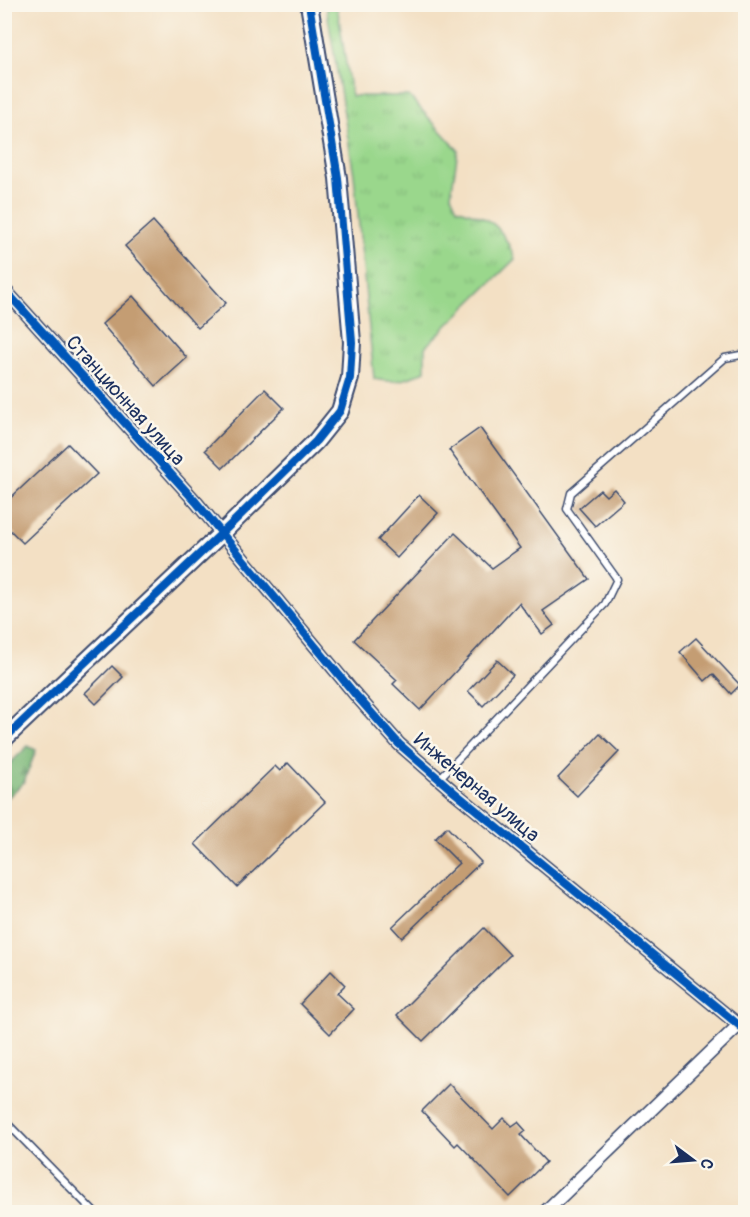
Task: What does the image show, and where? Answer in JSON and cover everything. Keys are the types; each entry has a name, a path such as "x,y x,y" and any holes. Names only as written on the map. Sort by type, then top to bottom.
{"street":[{"path":"4,740 316,441 340,411 350,378 352,342 338,178 309,4"},
{"name":"Станционная улица","path":"4,289 222,533"},
{"name":"Инженерная улица","path":"222,533 399,744 742,1028"},
{"path":"549,1211 742,1028"}],"lane":[{"path":"439,779 605,604 617,579 567,509 571,493 725,358 746,354"},
{"path":"4,1120 94,1212"}],"green space":[{"path":"326,5 337,5 351,96 409,96 458,150 451,195 457,208 479,216 494,225 505,238 515,259 425,347 425,371 400,380 374,379 354,175"},
{"path":"28,746 36,750 24,782 5,800 5,768"}],"building":[{"path":"153,221 226,303 198,328 125,246"},
{"path":"133,296 187,358 156,386 102,324"},
{"path":"265,389 284,408 223,468 205,450"},
{"path":"480,428 589,579 543,611 554,625 542,634 519,603 420,710 393,684 397,680 354,640 455,533 492,568 520,548 449,450"},
{"path":"68,444 97,474 23,543 4,524 4,504"},
{"path":"614,489 624,501 595,526 579,508 600,490 606,496"},
{"path":"419,495 438,513 397,558 378,540"},
{"path":"696,638 740,685 731,694 713,674 705,681 680,652"},
{"path":"497,660 513,675 483,706 468,691"},
{"path":"112,666 123,677 96,704 85,693"},
{"path":"600,734 619,752 577,796 558,778"},
{"path":"288,763 325,802 237,887 195,844 275,766 280,771"},
{"path":"447,827 481,862 402,938 392,927 459,863 435,839"},
{"path":"484,928 510,955 423,1041 397,1015"},
{"path":"331,971 345,985 337,993 354,1009 330,1034 300,1004"},
{"path":"449,1084 493,1129 504,1118 512,1126 518,1122 526,1131 521,1135 546,1162 510,1197 458,1143 455,1146 422,1111"}],"cycle path":[{"path":"4,739 222,533 316,441 340,411 350,378 352,342 338,178 309,4"},
{"path":"4,289 196,502 399,744 454,792 746,1031"}]}
